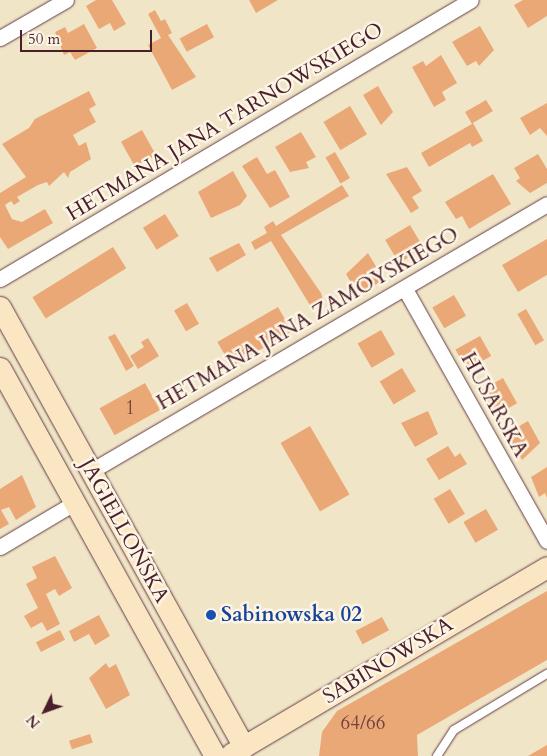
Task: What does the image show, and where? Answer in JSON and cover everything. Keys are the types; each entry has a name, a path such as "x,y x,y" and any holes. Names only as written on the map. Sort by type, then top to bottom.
{"street":[{"path":"0,38 66,0"},
{"name":"HETMANA JANA TARNOWSKIEGO","path":"0,279 471,0"},
{"name":"HETMANA JANA ZAMOYSKIEGO","path":"91,471 405,289 547,204"},
{"name":"HUSARSKA","path":"405,289 547,541"},
{"name":"JAGIELLOŃSKA","path":"0,307 91,471 240,753"},
{"name":"JAGIELLOŃSKA","path":"0,368 216,756"},
{"path":"0,546 74,503"},
{"name":"SABINOWSKA","path":"240,753 547,567"}],"lane":[{"path":"437,756 454,730 547,674"}],"building":[{"path":"96,0 112,0 126,24 114,31 110,23 99,29 86,6"},
{"path":"249,0 278,0 256,13"},
{"path":"523,0 547,0 547,16 528,28 514,5"},
{"path":"155,10 161,21 165,19 172,33 168,35 196,77 172,90 148,45 161,38 148,14"},
{"path":"84,24 97,48 75,60 70,52 64,55 55,32 65,27 68,33"},
{"path":"207,24 214,37 187,52 180,39"},
{"path":"480,26 494,50 479,66 476,61 467,66 452,42"},
{"path":"441,55 457,83 442,92 446,100 434,107 412,67 423,61 426,66"},
{"path":"378,86 393,112 381,125 363,95"},
{"path":"89,91 96,105 89,109 96,122 73,135 79,146 86,142 91,159 70,172 68,178 64,172 49,186 47,182 38,185 17,197 20,201 14,205 11,201 5,205 12,219 22,222 45,209 53,223 8,249 0,237 0,193 26,177 2,144 29,128 35,119"},
{"path":"486,100 493,111 473,123 483,141 472,147 470,143 429,167 421,153 472,124 465,112"},
{"path":"547,103 547,136 540,128 530,135 520,118"},
{"path":"350,106 367,134 340,150 323,122"},
{"path":"142,130 156,155 135,167 121,142"},
{"path":"301,132 316,157 306,162 309,168 290,172 275,147"},
{"path":"335,152 350,178 340,183 325,158"},
{"path":"538,154 547,169 547,183 530,193 516,181 520,178 514,168"},
{"path":"257,157 267,174 275,170 290,197 270,208 242,166"},
{"path":"407,167 422,191 412,197 419,208 411,213 386,174"},
{"path":"233,171 247,196 240,205 211,218 198,192"},
{"path":"493,174 511,204 469,229 462,216 456,219 445,202"},
{"path":"342,185 349,196 281,235 321,293 323,300 311,307 271,241 255,250 251,242 267,233 264,227 273,221 276,226"},
{"path":"165,214 179,236 157,250 143,228"},
{"path":"410,225 424,248 399,263 385,240"},
{"path":"547,239 547,275 518,292 502,265"},
{"path":"239,243 246,255 217,272 209,258"},
{"path":"113,247 126,268 46,319 32,297"},
{"path":"368,253 384,280 358,294 346,274"},
{"path":"454,295 466,316 444,328 432,308"},
{"path":"187,303 199,324 186,331 174,310"},
{"path":"278,307 292,331 231,366 217,342"},
{"path":"526,309 544,340 535,345 517,314"},
{"path":"381,330 395,354 372,368 358,344"},
{"path":"115,334 134,366 126,371 108,337"},
{"path":"480,336 491,356 467,370 456,350"},
{"path":"148,338 159,356 138,369 130,356 144,347 141,342"},
{"path":"402,368 416,391 394,405 380,381"},
{"path":"503,378 517,403 493,417 479,392"},
{"path":"145,383 160,410 115,435 100,408"},
{"path":"428,411 438,434 415,447 401,423"},
{"path":"528,421 540,443 522,460 507,433"},
{"path":"310,426 350,494 320,511 281,443"},
{"path":"448,446 455,457 460,453 467,464 439,480 426,459"},
{"path":"547,467 547,498 545,493 539,497 531,477"},
{"path":"22,475 36,507 16,520 9,507 1,510 9,524 0,529 0,489"},
{"path":"450,489 465,514 449,524 434,499"},
{"path":"486,509 498,530 475,543 463,522"},
{"path":"55,556 72,588 59,596 55,589 46,594 60,624 47,631 42,622 31,628 24,616 38,608 26,584 37,578 32,567"},
{"path":"547,591 547,660 417,735 418,756 319,756 322,732 337,711"},
{"path":"99,615 110,636 95,645 89,634 74,642 69,631"},
{"path":"382,617 389,630 363,644 356,631"},
{"path":"60,630 65,640 41,652 36,642"},
{"path":"106,663 109,668 116,664 130,695 106,709 89,678"},
{"path":"90,734 93,743 72,749 69,741"},
{"path":"547,745 547,756 528,756"}],"place":[{"name":"Sabinowska 02","path":"211,615"}]}
